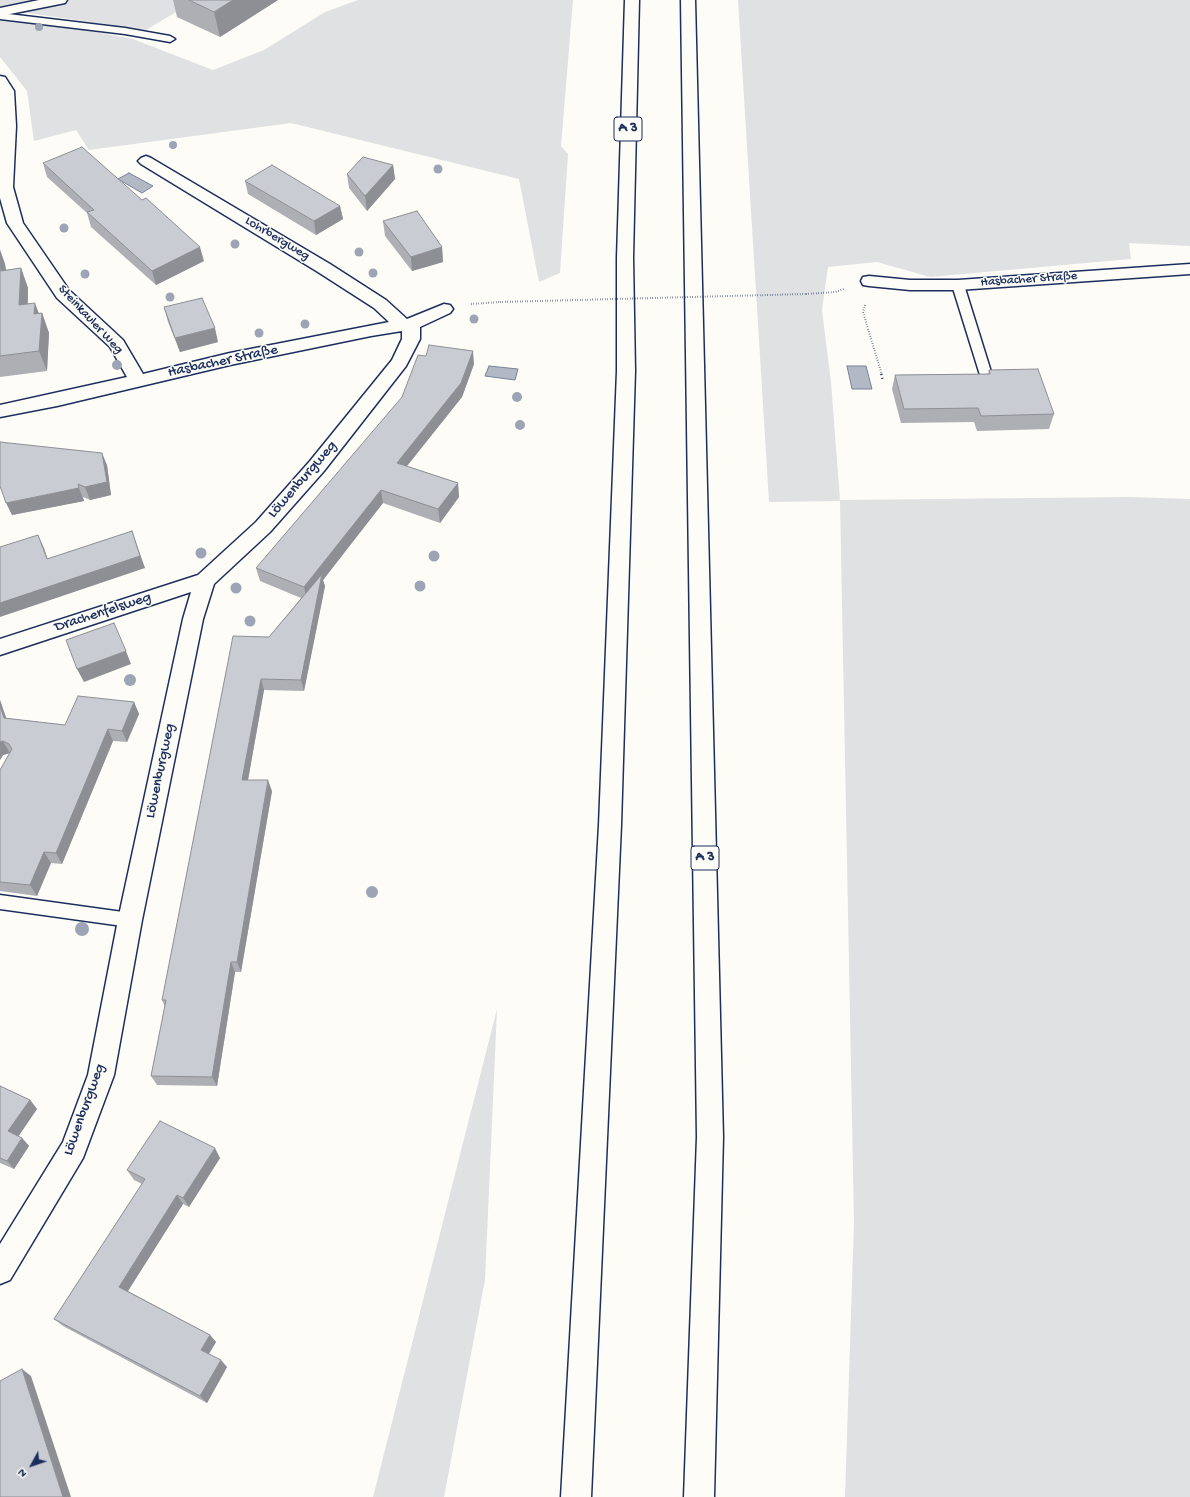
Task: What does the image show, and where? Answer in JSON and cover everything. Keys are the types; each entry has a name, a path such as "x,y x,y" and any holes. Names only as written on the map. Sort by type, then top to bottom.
{"main road":[{"path":"0,12 60,0"},
{"name":"A 3","path":"576,1497 611,801 626,371 624,258 632,0"},
{"name":"A 3","path":"688,0 710,1137 699,1497"},
{"name":"Steinkauler Weg","path":"0,80 7,91 8,126 5,187 15,223 63,294 117,344 138,381"},
{"name":"Lohrbergweg","path":"146,161 324,268 380,304 407,324"},
{"name":"Hasbacher Straße","path":"869,281 910,286 958,285 1190,269"},
{"name":"Hasbacher Straße","path":"0,411 57,400 230,359 407,324 444,309"},
{"name":"Löwenburgweg","path":"0,1270 74,1149 101,1075 130,920 193,619 205,580 263,527 317,466 400,362 411,339 407,324"},
{"name":"Drachenfelsweg","path":"0,647 205,580"}],"lane":[{"path":"0,16 125,31 170,39"},
{"path":"958,285 986,375"},
{"path":"0,902 130,920"}],"path":[{"path":"500,302 806,294 835,292 869,281 863,312 883,380"}],"shaded area":[{"path":"0,0 196,0 146,30 0,9"},
{"path":"358,0 573,0 561,146 568,154 560,273 539,282 519,179 291,123 89,150 76,130 34,141 27,91 0,57 0,17 8,15 133,39 213,70 264,50 325,12"},
{"path":"738,0 1190,0 1190,246 1129,243 1131,259 930,277 877,262 828,267 822,310 831,382 840,500 1130,497 1190,499 1190,1497 845,1497 854,1222 840,501 769,502"},
{"path":"129,173 153,186 142,193 118,179"},
{"path":"489,366 518,369 515,380 485,376"},
{"path":"847,366 866,366 872,389 852,389"},
{"path":"497,1009 485,1280 444,1497 373,1497"}],"building":[{"path":"189,0 233,0 214,12"},
{"path":"82,147 142,200 146,198 200,247 152,271 87,212 94,210 43,163"},
{"path":"363,157 393,165 365,196 347,174"},
{"path":"272,165 340,206 314,221 245,181"},
{"path":"417,211 442,247 411,257 383,221"},
{"path":"0,262 1,271 21,268 19,305 35,303 34,314 42,313 39,351 0,356"},
{"path":"202,298 215,328 175,338 164,307"},
{"path":"429,345 473,351 461,383 397,463 458,483 438,509 381,490 304,587 256,568 402,397 418,355 426,356"},
{"path":"1038,369 1054,414 981,416 978,408 904,409 895,375 990,374 989,370"},
{"path":"0,442 102,453 107,482 85,487 78,484 79,488 6,503 0,486"},
{"path":"132,531 140,556 0,603 0,547 38,535 47,559"},
{"path":"322,574 301,680 261,679 242,780 268,780 237,962 231,962 212,1077 151,1076 166,1000 162,1000 233,636 269,637"},
{"path":"114,623 126,651 77,669 66,640"},
{"path":"78,696 134,702 122,731 108,729 56,853 44,852 30,885 0,882 0,770 12,749 9,744 3,741 0,742 0,706 4,718 65,725"},
{"path":"0,1086 30,1100 8,1131 22,1138 7,1161 0,1158"},
{"path":"160,1121 215,1148 183,1198 177,1195 119,1287 210,1335 201,1350 221,1360 200,1396 54,1319 145,1179 127,1170"},
{"path":"22,1369 63,1497 0,1497 0,1381"}]}
